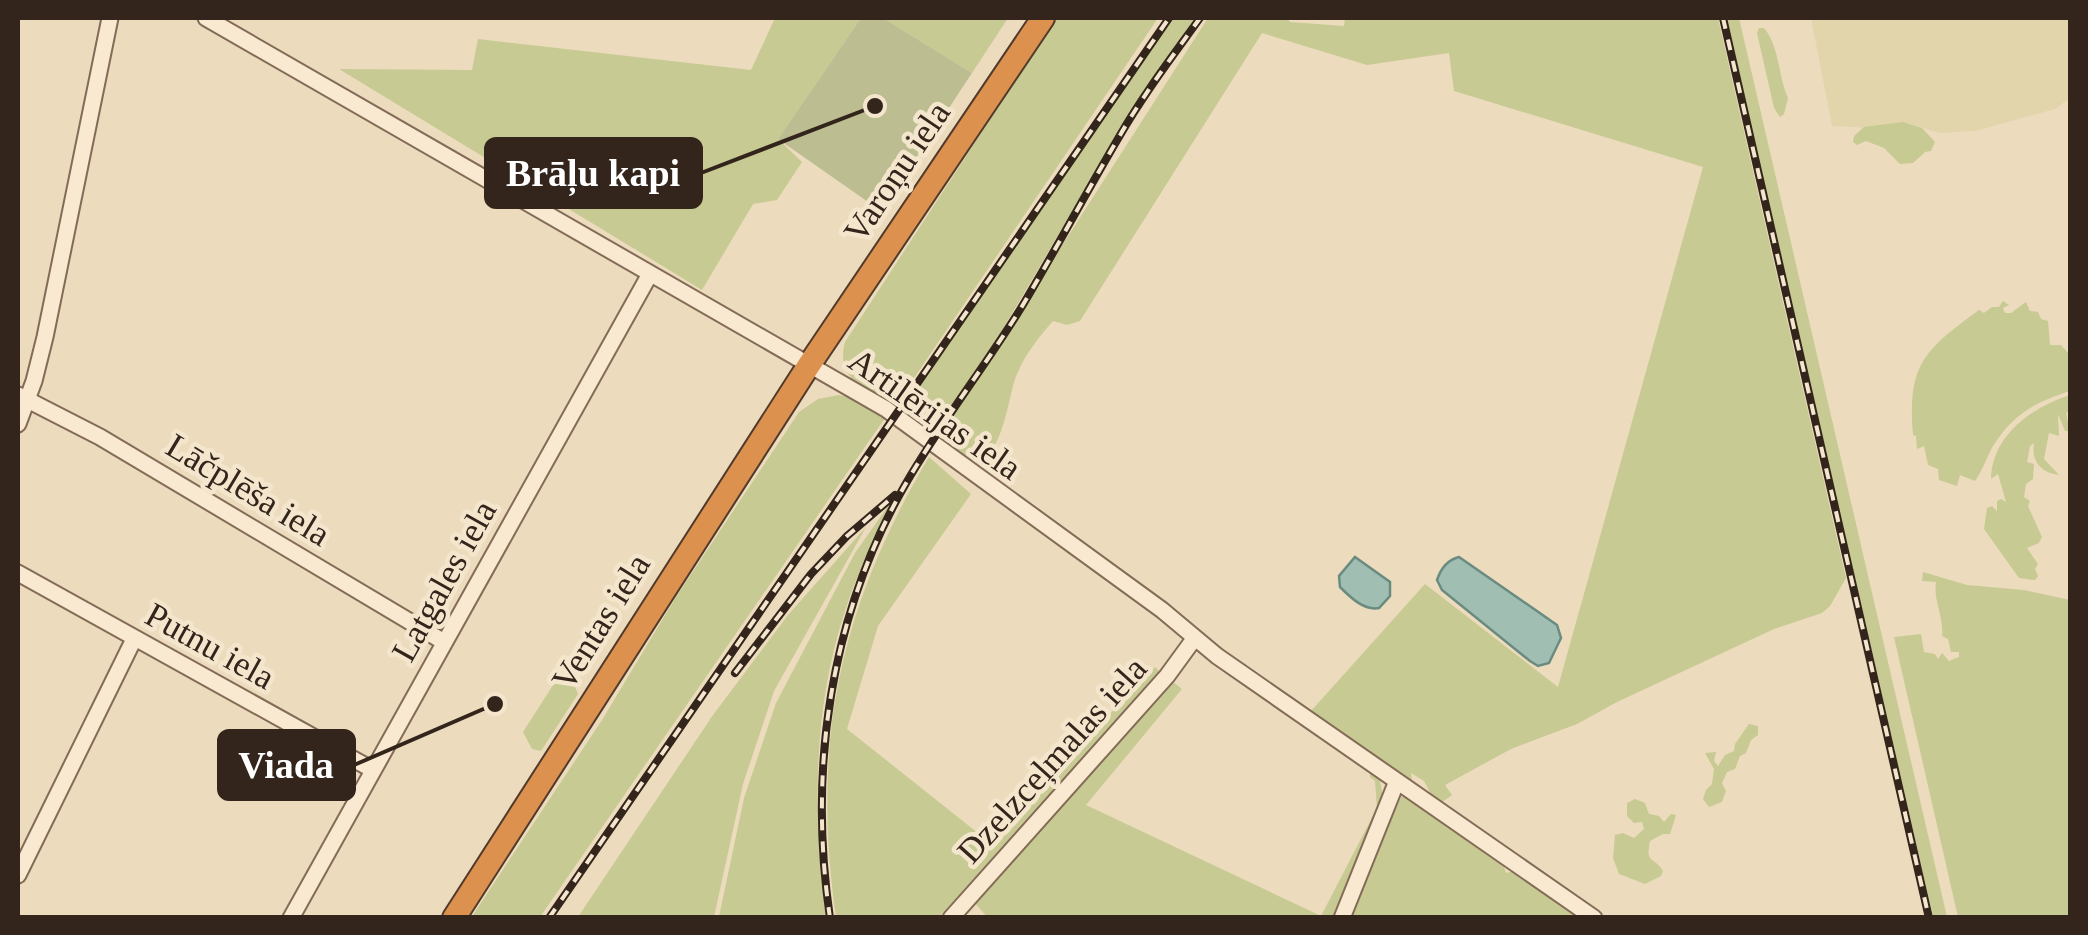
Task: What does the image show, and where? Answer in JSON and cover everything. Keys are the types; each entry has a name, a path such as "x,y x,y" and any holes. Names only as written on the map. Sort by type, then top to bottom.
{"highway":[{"name":"Varoņu iela","path":"809,365 1042,18"},
{"name":"Ventas iela","path":"454,918 809,365"}],"street":[{"path":"18,424 22,398 45,337 110,18"},
{"name":"Artilērijas iela","path":"206,18 886,410 1162,610 1194,638 1594,918"},
{"name":"Latgales iela","path":"291,918 650,274"},
{"name":"Lāčplēša iela","path":"22,398 100,437 444,642"},
{"name":"Putnu iela","path":"18,573 373,770"},
{"name":"Dzelzceļmalas iela","path":"950,918 1168,676 1194,638"},
{"path":"18,875 134,639"},
{"path":"1342,918 1397,781"}],"shaded area":[{"path":"1811,18 2070,18 2070,98 2055,109 1975,131 1940,133 1903,122 1870,128 1832,126"},
{"path":"1355,557 1390,582 1390,596 1379,608 1363,605 1340,587 1339,576"},
{"path":"1459,557 1557,625 1561,638 1549,663 1538,666 1530,661 1442,590 1437,580 1440,572"}],"green space":[{"path":"775,18 861,18 778,139 802,162 777,200 753,204 702,290 339,69 472,70 478,39 751,70"},
{"path":"861,18 883,18 972,73 881,211 778,139"},
{"path":"883,18 1008,18 972,73"},
{"path":"1056,18 1158,18 895,406 855,382 845,365 845,342"},
{"path":"1173,18 1197,18 1129,115 984,361 934,435 902,409"},
{"path":"1208,18 1287,18 1290,22 1344,26 1345,18 1718,18 1846,578 1830,606 1822,613 1774,629 1617,702 1577,724 1511,749 1445,785 1452,795 1441,803 1433,798 1424,781 1411,773 1412,781 1311,711 1425,584 1558,687 1703,167 1454,91 1449,53 1367,65 1262,33 1080,321 1067,325 1053,321 1029,352 1017,374 1003,426 991,451 971,460 938,439"},
{"path":"1726,18 1739,18 1947,917 1933,917"},
{"path":"1759,28 1764,28 1773,44 1788,98 1780,117 1774,108"},
{"path":"1903,122 1922,128 1935,142 1931,151 1913,163 1900,164 1884,148 1866,141 1857,145 1853,142 1864,127"},
{"path":"2003,301 2009,305 2003,308 2005,313 2026,302 2030,311 2038,312 2041,319 2048,321 2050,345 2061,345 2070,355 2070,391 2017,417 1993,446 1975,481 1960,475 1957,486 1939,480 1938,469 1928,465 1924,446 1917,449 1912,411 1917,374 1945,336 1979,310 1984,313"},
{"path":"839,395 858,400 885,418 540,917 471,918 799,412 818,399"},
{"path":"2070,395 2070,410 2066,413 2070,431 2065,431 2058,414 2059,436 2049,433 2044,459 2059,475 2039,465 2034,443 2030,446 2027,462 2034,464 2033,479 2026,484 2024,497 2030,501 2028,506 2042,537 2039,543 2027,548 2038,564 2038,576 2035,580 2019,578 1984,529 1987,508 1992,506 1997,511 1997,501 2006,502 1998,474 1991,479 1993,464 2016,426 2041,408"},
{"path":"929,457 971,494 878,626 847,729 988,841 1155,667 1159,671 939,917 836,917 827,793 839,678 873,568"},
{"path":"891,502 851,594 835,646 821,723 819,839 826,917 719,917 744,798 776,703 855,553"},
{"path":"866,527 774,691 743,784 714,917 578,917 713,715 788,615"},
{"path":"1923,572 1967,585 2024,590 2070,600 2070,917 1958,917 1894,637 1921,634 1924,652 1935,654 1938,659 1942,653 1949,661 1959,657 1959,652 1951,652 1948,639 1942,636 1936,582 1922,581"},
{"path":"555,682 575,687 578,694 541,751 532,749 523,732"},
{"path":"1173,682 1182,689 1086,805 1321,916 1377,808 1375,781 1370,771 1380,780 1383,798 1332,917 988,918 974,902"},
{"path":"1749,724 1758,726 1758,735 1740,756 1735,769 1727,772 1722,783 1726,791 1722,802 1709,807 1703,799 1712,784 1714,769 1705,753 1716,752 1714,761 1718,766 1725,755 1734,751"},
{"path":"1401,797 1407,797 1503,864 1506,873 1514,871 1584,918 1348,918"},
{"path":"1635,799 1645,803 1649,814 1664,822 1671,814 1676,815 1670,834 1650,841 1650,857 1663,871 1645,884 1619,874 1613,858 1615,835 1623,833 1634,838 1644,829 1642,822 1634,823 1627,816 1627,803"}],"railway":[{"path":"549,918 1169,18"},
{"path":"830,918 822,806 831,695 843,640 879,535 919,462 1021,308 1128,121 1200,18"},
{"path":"1723,18 1929,918"},
{"path":"735,673 811,574 847,536 895,495"}],"place":[{"name":"Brāļu kapi","path":"875,106"},
{"name":"Viada","path":"495,704"}]}
